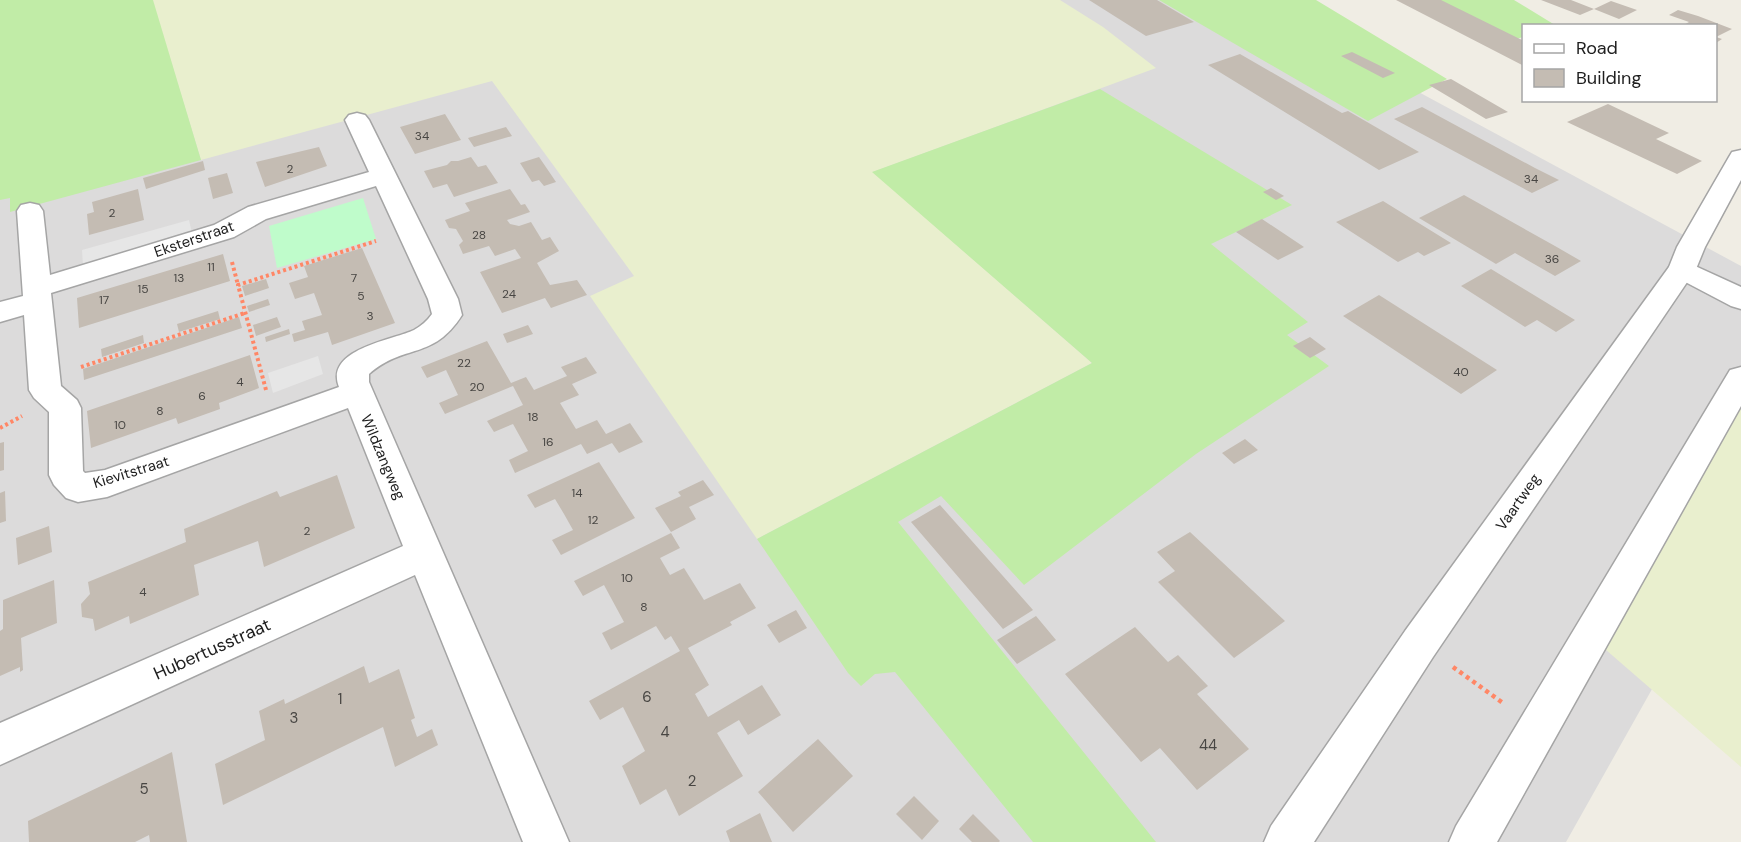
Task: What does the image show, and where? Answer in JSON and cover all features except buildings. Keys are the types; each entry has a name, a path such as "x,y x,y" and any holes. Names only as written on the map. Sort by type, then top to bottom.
{"street":[{"name":"Wildzangweg","path":"357,120 443,299 447,315 439,329 417,341 373,355 354,370 353,382 546,842"},
{"name":"Vaartweg","path":"1287,842 1419,644 1682,268 1691,247 1741,157"},
{"name":"Eksterstraat","path":"0,312 38,295 224,231 257,213 383,176"},
{"name":"Kievitstraat","path":"30,210 45,390 65,408 66,475 78,488 107,483 356,393"},
{"path":"1682,268 1741,299"},
{"path":"1472,842 1741,378"},
{"name":"Hubertusstraat","path":"0,744 424,554"}],"path":[{"path":"275,422 238,285 409,230"},
{"path":"44,379 245,313"},
{"path":"1419,644 1538,728"}],"shaded area":[{"path":"1037,0 1248,0 1741,266 1741,531 1566,842 0,842 0,45 500,69"},
{"path":"189,220 192,233 83,266 82,250"},
{"path":"318,356 323,374 273,393 268,373"}],"green space":[{"path":"0,0 153,0 201,160 10,212 10,198 0,200"},
{"path":"152,0 1060,0 1103,27 1156,68 873,172 1092,363 757,539 590,296 634,276 492,81 201,160"},
{"path":"1159,0 1316,0 1447,79 1368,121"},
{"path":"1433,0 1514,0 1553,24 1522,24 1522,37 1513,40"},
{"path":"1100,89 1292,205 1211,244 1308,322 1287,335 1329,366 1196,454 1024,585 941,496 898,522 1156,842 1033,842 895,672 875,674 861,686 848,673 757,539 1092,363 872,172"},
{"path":"363,198 376,239 277,268 269,226"},
{"path":"1741,394 1741,767 1598,643"}]}
